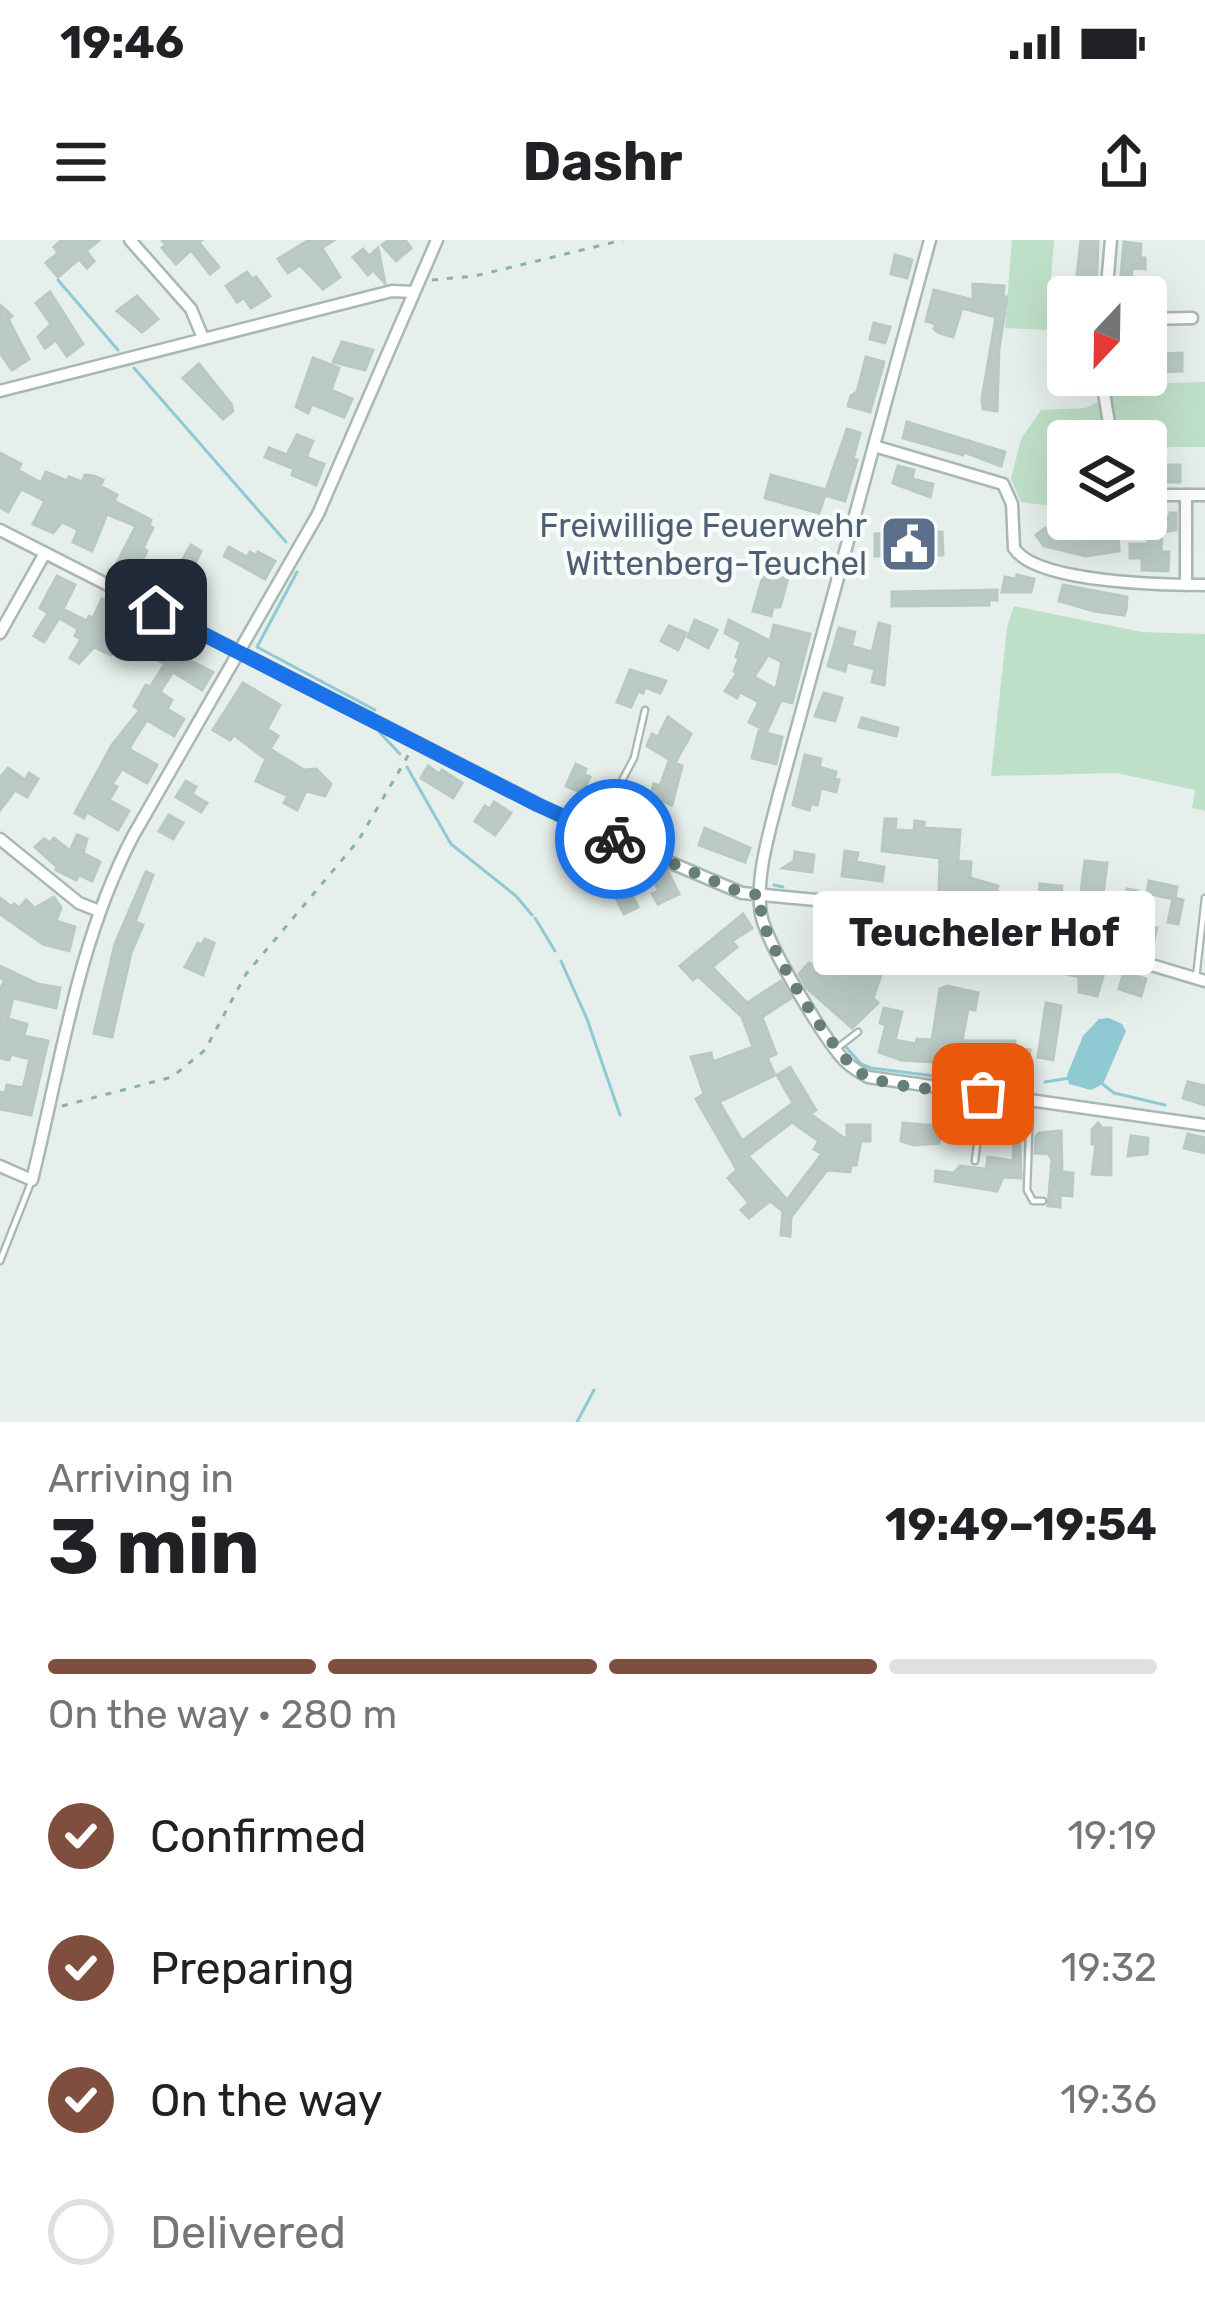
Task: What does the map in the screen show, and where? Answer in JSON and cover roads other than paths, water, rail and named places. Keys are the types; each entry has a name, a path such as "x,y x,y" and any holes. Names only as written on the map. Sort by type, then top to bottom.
{"street":[{"path":"130,240 190,309 203,338"},
{"path":"0,1166 32,1180 88,939 99,911 133,836 318,514 437,240"},
{"path":"929,240 779,794 761,912 769,936 836,1049 853,1068 876,1079 1205,1124"},
{"path":"1108,276 1111,240"},
{"path":"0,392 392,291 414,292"},
{"path":"1167,319 1192,318"},
{"path":"874,446 1003,484 1012,504 1014,548 1030,564 1132,584 1205,585"},
{"path":"1167,495 1205,496"},
{"path":"1186,495 1186,585"},
{"path":"0,530 595,831 742,893 964,914 1014,924 1200,980"},
{"path":"0,633 45,553"},
{"path":"0,839 79,903 99,911"}],"lane":[{"path":"595,831 624,782 640,740 644,710"},
{"path":"1200,980 1205,898"},
{"path":"836,1049 858,1032"},
{"path":"975,1161 983,1094"},
{"path":"1030,1100 1027,1190 1033,1201 1043,1201"},
{"path":"0,1261 32,1180"}],"water":[{"path":"1109,1018 1126,1031 1103,1084 1091,1090 1069,1084 1067,1075 1083,1036 1099,1019"}],"waterway":[{"path":"58,280 118,350"},
{"path":"134,368 286,542"},
{"path":"297,572 257,647 375,710"},
{"path":"380,733 400,754"},
{"path":"407,767 451,844 516,896 532,915"},
{"path":"774,885 783,887"},
{"path":"535,918 555,951"},
{"path":"561,961 620,1115"},
{"path":"846,1047 871,1068 958,1079"},
{"path":"1045,1082 1070,1078"},
{"path":"1100,1082 1114,1093 1165,1105"},
{"path":"577,1422 594,1390"}],"place":[{"name":"Freiwillige Feuerwehr Wittenberg-Teuchel","path":"909,544"},
{"name":"Teucheler Hof","path":"983,1094"}]}
